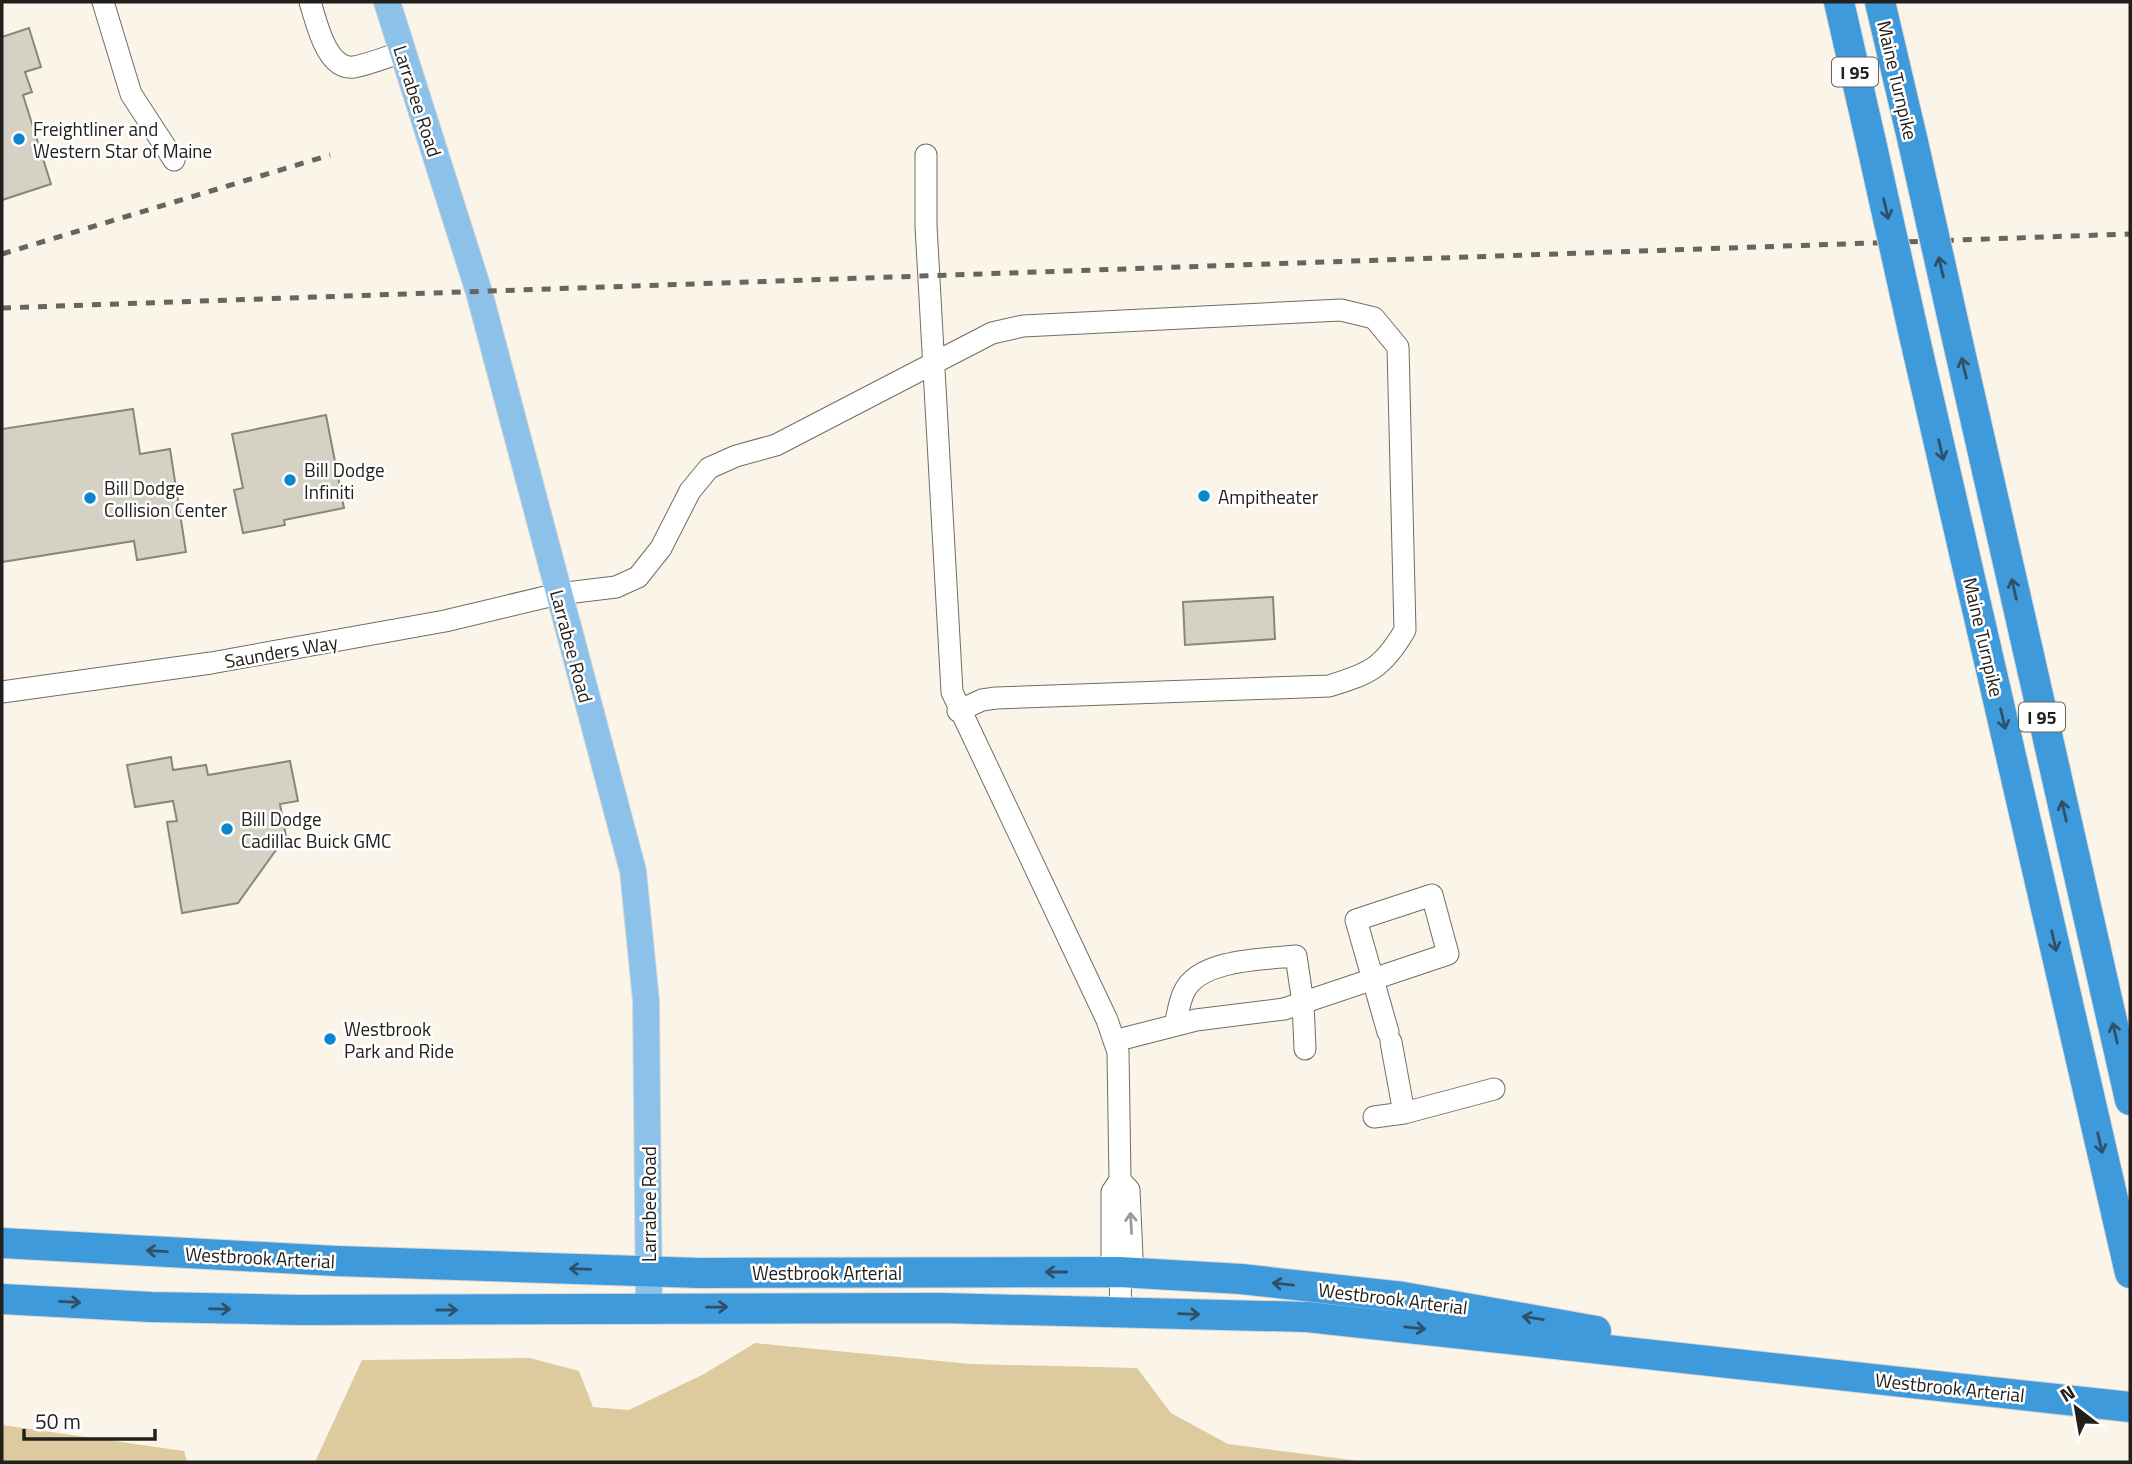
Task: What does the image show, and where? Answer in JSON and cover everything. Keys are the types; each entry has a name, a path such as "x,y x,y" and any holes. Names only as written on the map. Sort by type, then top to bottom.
{"highway":[{"name":"Maine Turnpike","path":"1839,2 2130,1273"},
{"name":"Maine Turnpike","path":"1880,2 2130,1100"},
{"name":"Westbrook Arterial","path":"2,1243 336,1261 648,1271 1120,1268 1403,1297 1553,1321 1598,1332 1644,1352"},
{"name":"Westbrook Arterial","path":"2,1298 151,1307 287,1310 941,1308 1307,1317 2130,1406"}],"main road":[{"name":"Larrabee Road","path":"387,2 479,292 633,871 646,1001 649,1308"}],"lane":[{"path":"103,2 131,94 174,160"},
{"path":"310,2 326,47 342,64 353,67 402,52"},
{"path":"926,155 932,364 952,692 958,710 1095,996 1118,1052 1120,1180 1129,1190 1132,1256 1120,1268 1120,1312"},
{"name":"Saunders Way","path":"2,692 132,676 367,636 558,594 617,587 638,577 661,548 690,492 709,468 736,456 776,445 992,333 1023,326 1341,310 1374,318 1398,347 1405,630 1389,658 1365,675 1329,685 996,698 958,710"},
{"path":"1114,1041 1175,1024 1248,1015 1303,1003 1373,980 1448,954 1432,895 1356,920 1373,980 1390,1037 1404,1113"},
{"path":"1175,1024 1184,990 1202,974 1233,963 1296,956 1303,1003 1305,1049"},
{"path":"1374,1118 1404,1113 1494,1089"}],"shaded area":[{"path":"755,1343 971,1364 1137,1368 1171,1413 1228,1444 1367,1462 315,1462 362,1360 530,1358 579,1371 593,1407 629,1410 704,1374"},
{"path":"2,1425 184,1451 187,1462 2,1462"}],"building":[{"name":"Freightliner and Western Star of Maine","path":"29,28 41,67 25,72 32,92 23,95 51,184 2,200 2,37"},
{"name":"Bill Dodge Collision Center","path":"133,409 140,454 170,449 186,552 137,560 134,541 2,562 2,429"},
{"name":"Bill Dodge Infiniti","path":"326,415 344,508 284,520 285,525 243,533 234,490 243,488 232,434"},
{"path":"1273,597 1275,639 1185,645 1183,602"},
{"name":"Bill Dodge Cadillac Buick GMC","path":"171,757 173,770 206,765 208,775 290,761 298,801 280,804 286,836 238,903 182,913 167,822 177,821 173,801 135,807 127,765"}],"railway":[{"path":"2,254 330,155"},
{"path":"2,308 2130,234"}],"place":[{"name":"Freightliner and Western Star of Maine","path":"19,139"},
{"name":"Bill Dodge Infiniti","path":"290,480"},
{"name":"Ampitheater","path":"1204,496"},
{"name":"Bill Dodge Collision Center","path":"90,498"},
{"name":"Bill Dodge Cadillac Buick GMC","path":"227,829"},
{"name":"Westbrook Park and Ride","path":"330,1039"}]}
